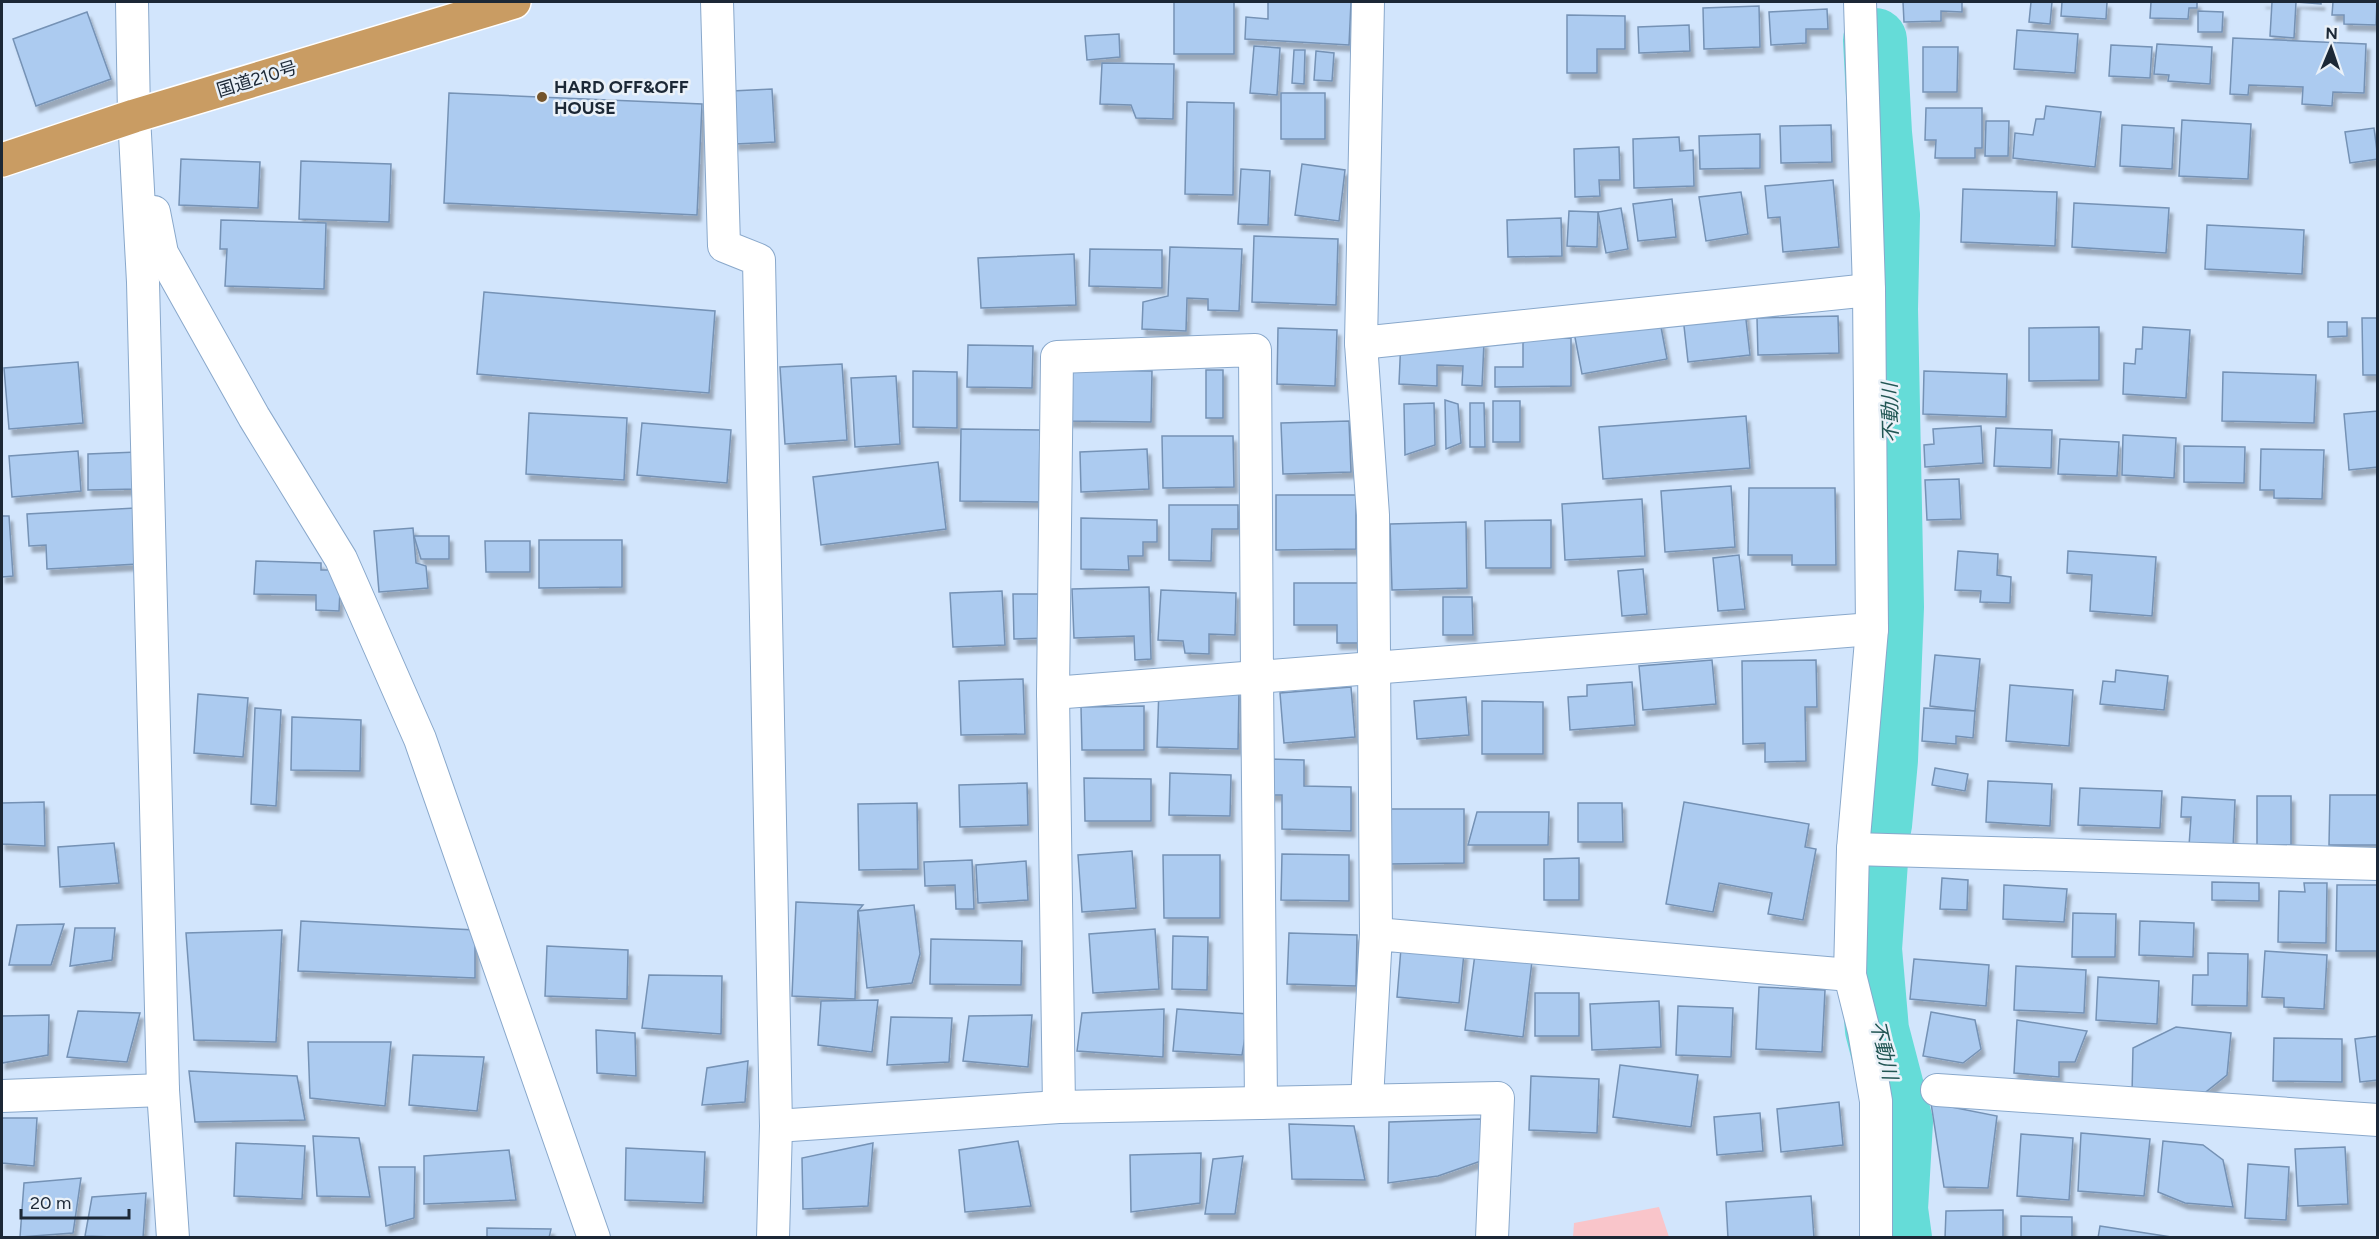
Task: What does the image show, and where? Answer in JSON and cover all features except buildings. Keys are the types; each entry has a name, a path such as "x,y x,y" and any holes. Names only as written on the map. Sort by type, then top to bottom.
{"highway":[{"name":"国道210号","path":"2,160 134,116 514,2"}],"street":[{"path":"132,2 134,116 142,282 163,1090 173,1238"},
{"path":"717,2 724,246 759,260 776,1126 773,1238"},
{"path":"1367,1101 1376,934 1373,515 1361,343 1368,2"},
{"path":"1860,2 1869,290 1872,629 1853,849 1850,975 1864,1031 1876,1101 1876,1238"},
{"path":"134,116 162,253 254,417 341,559 420,739 594,1238"},
{"path":"1361,343 1869,290"},
{"path":"1059,1107 1053,693 1057,357 1255,350 1262,1103"},
{"path":"1053,693 1872,629"},
{"path":"1853,849 2378,864"},
{"path":"1376,934 1850,975"},
{"path":"2,1096 163,1090"},
{"path":"1937,1090 2378,1120"},
{"path":"776,1126 1059,1107 1498,1098 1492,1238"}],"shaded area":[{"path":"1659,1207 1669,1237 1573,1237 1574,1223"}],"waterway":[{"name":"不動川","path":"1875,40 1880,133 1888,215 1886,309 1892,607 1886,760 1880,825"},
{"name":"不動川","path":"1876,861 1870,949 1877,1030 1901,1122 1896,1209 1900,1238"}],"place":[{"name":"HARD OFF&OFF HOUSE","path":"542,97"}]}
